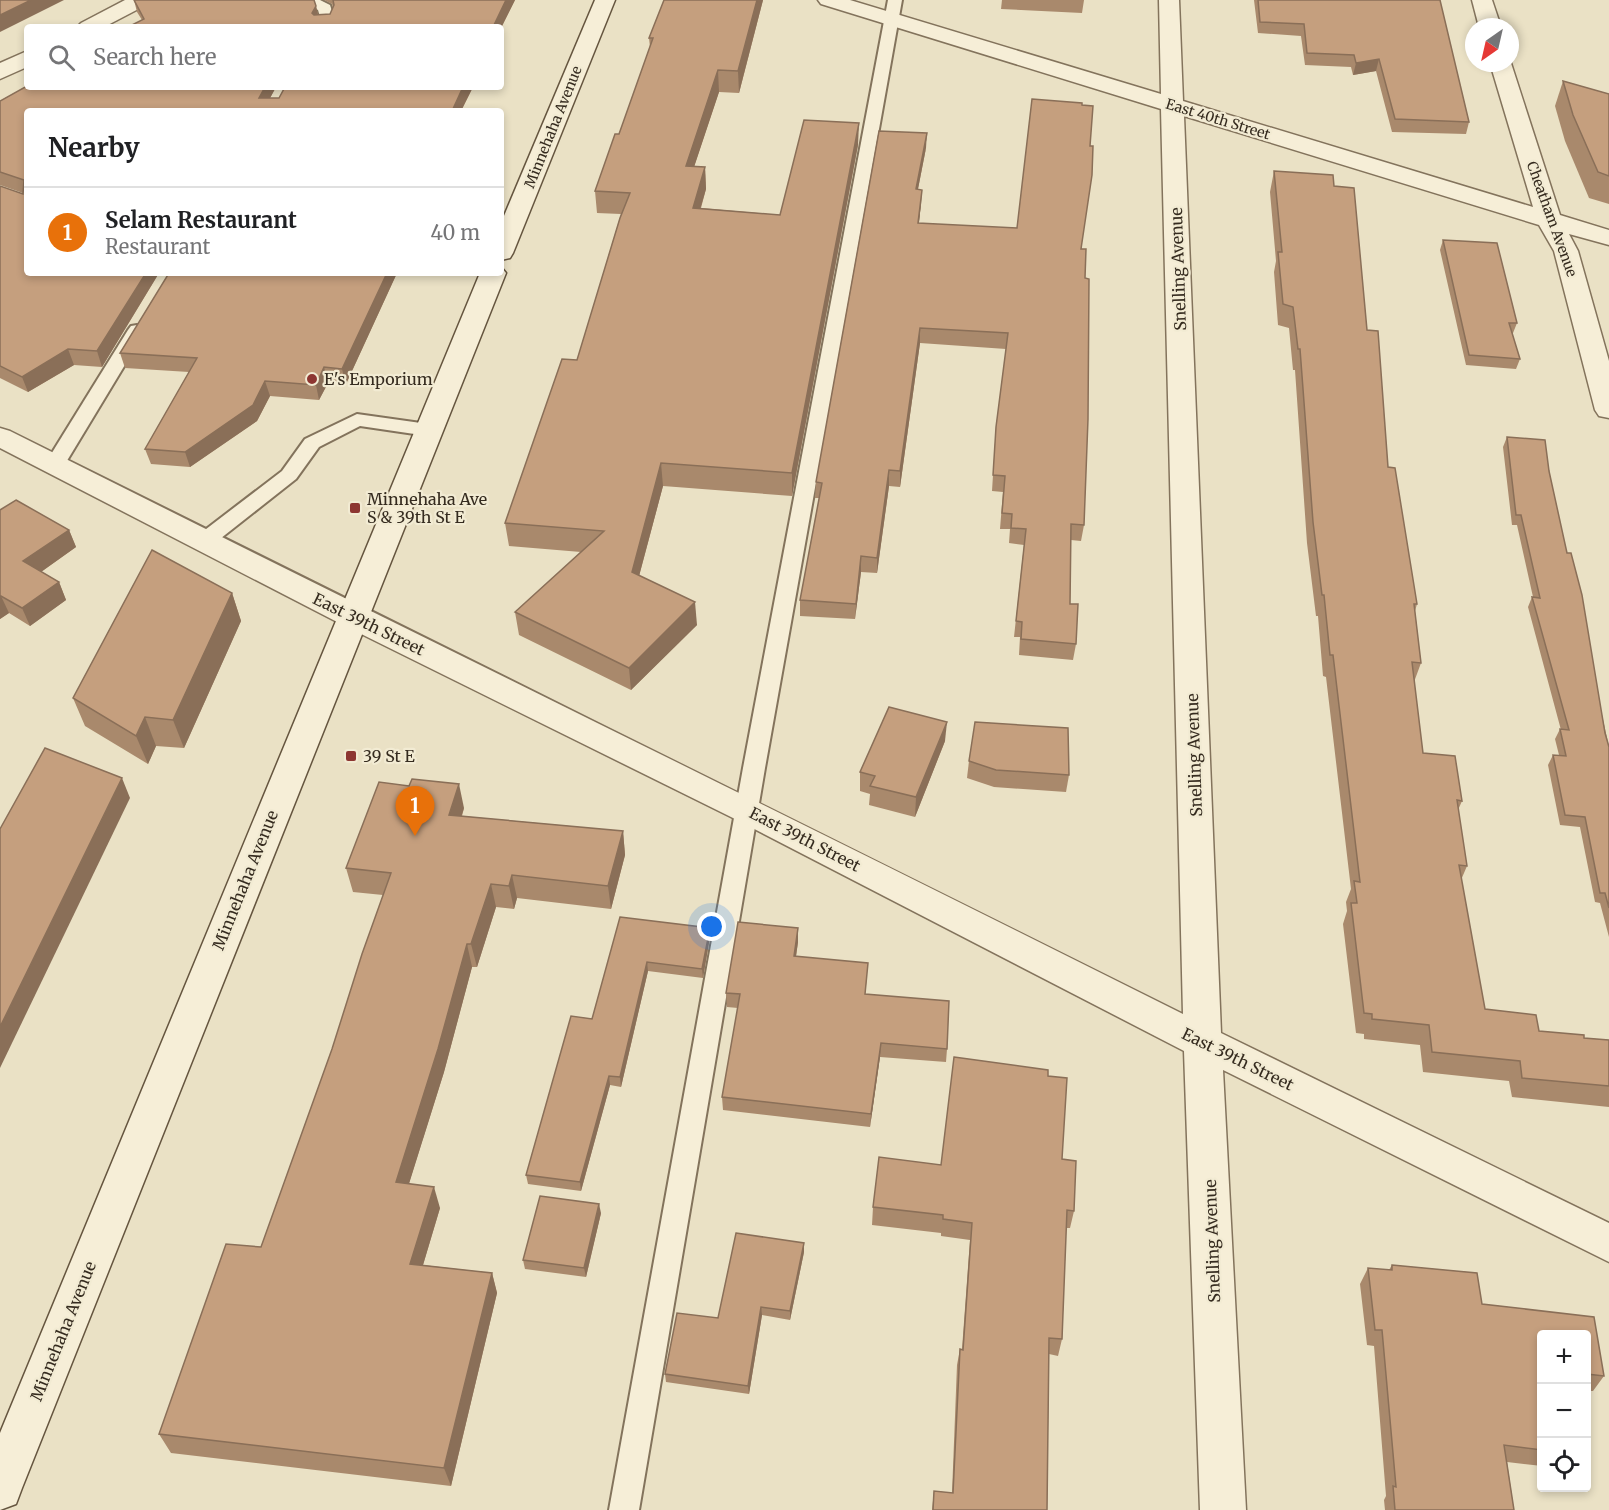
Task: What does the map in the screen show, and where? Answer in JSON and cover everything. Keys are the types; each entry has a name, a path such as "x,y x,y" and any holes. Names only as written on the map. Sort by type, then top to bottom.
{"street":[{"path":"94,24 141,0"},
{"name":"Minnehaha Avenue","path":"504,246 605,0"},
{"name":"East 40th Street","path":"828,0 894,10 1173,105 1609,238"},
{"name":"Snelling Avenue","path":"1170,0 1203,1042 1223,1510"},
{"path":"1482,0 1487,18"},
{"path":"0,72 24,60"},
{"name":"Cheatham Avenue","path":"1504,72 1549,220 1566,251 1609,410"},
{"name":"Minnehaha Avenue","path":"0,1488 492,276"},
{"name":"East 39th Street","path":"2,440 55,464 352,616 747,810 1203,1042 1609,1243"}],"lane":[{"path":"309,0 325,8 328,20 326,24"},
{"path":"624,1510 747,810 894,10"},
{"path":"55,464 147,312"},
{"path":"204,541 289,475 312,442 357,420 428,430"}],"building":[{"path":"0,0 31,0 0,15"},
{"path":"134,0 314,0 316,6 312,13 314,15 330,14 334,5 333,0 506,0 494,24 134,24 144,19"},
{"path":"664,0 757,0 738,71 718,70 686,166 705,167 693,208 780,215 804,120 859,123 792,473 661,463 632,572 695,602 629,668 515,612 604,531 505,523 562,359 577,360 620,218 630,193 595,191 615,134 619,134 653,38 649,38"},
{"path":"1258,0 1440,0 1469,122 1395,119 1379,59 1356,63 1354,55 1307,53 1304,24 1260,22"},
{"path":"1563,81 1609,94 1609,176 1598,172 1573,115"},
{"path":"24,88 24,90 263,90 259,98 279,98 283,90 462,90 453,108 24,108 24,180 0,172 0,101"},
{"path":"1032,99 1093,106 1090,146 1093,146 1092,175 1081,249 1086,249 1085,278 1089,279 1088,419 1084,525 1071,524 1070,604 1078,604 1076,644 1021,639 1022,622 1016,621 1026,529 1011,528 1012,514 1002,513 1005,476 993,475 996,427 1008,333 920,328 900,471 889,470 877,558 861,556 856,604 800,600 822,483 816,482 879,131 927,133 916,189 922,190 918,223 1017,228"},
{"path":"1274,171 1333,175 1334,186 1354,188 1367,330 1378,331 1388,467 1395,468 1417,604 1414,604 1421,663 1412,662 1423,753 1455,756 1462,801 1457,800 1467,866 1459,865 1485,1009 1536,1015 1539,1031 1609,1040 1609,1086 1522,1078 1520,1061 1432,1052 1429,1025 1372,1019 1372,1014 1364,1013 1351,903 1357,903 1354,881 1360,882 1333,655 1330,655 1313,522 1300,349 1298,349 1293,307 1283,304 1278,252 1282,252"},
{"path":"24,180 24,276 144,276 97,351 68,349 22,377 0,366 0,186 23,194"},
{"path":"1443,240 1497,243 1517,323 1509,323 1520,359 1469,355"},
{"path":"167,276 386,276 342,369 324,367 316,385 265,381 253,405 185,452 145,449 197,358 120,353"},
{"path":"1507,437 1545,440 1549,471 1567,553 1571,553 1582,595 1609,747 1609,908 1605,893 1600,893 1585,817 1565,815 1553,755 1566,756 1560,729 1569,730 1532,597 1540,598 1521,515 1516,515"},
{"path":"16,500 69,530 23,561 59,582 22,608 0,596 0,510"},
{"path":"152,550 232,593 173,720 145,717 136,736 73,698"},
{"path":"889,707 947,722 916,797 870,786 875,776 860,772"},
{"path":"975,722 1068,728 1069,775 996,770 969,761"},
{"path":"45,748 122,778 0,1027 0,829"},
{"path":"412,779 459,784 449,815 623,831 608,886 512,875 509,886 491,884 471,944 467,944 438,1049 396,1182 434,1187 410,1264 492,1273 444,1468 159,1434 226,1244 261,1247 332,1049 391,873 346,868 379,782 409,786"},
{"path":"620,917 710,928 702,969 647,962 620,1077 609,1076 580,1182 526,1175 571,1016 592,1019"},
{"path":"738,922 798,928 794,956 868,963 865,994 949,1001 947,1049 881,1043 871,1114 722,1097 740,994 726,993"},
{"path":"954,1057 1048,1070 1048,1076 1067,1078 1062,1159 1076,1161 1074,1211 1067,1210 1062,1339 1049,1338 1047,1510 933,1510 934,1491 953,1493 960,1349 963,1350 972,1223 943,1219 943,1215 873,1207 879,1157 941,1165"},
{"path":"540,1196 599,1204 584,1268 523,1260"},
{"path":"736,1233 804,1243 790,1311 761,1307 748,1386 665,1374 677,1313 718,1318"},
{"path":"1392,1265 1477,1273 1482,1304 1594,1317 1604,1376 1591,1374 1591,1330 1537,1330 1537,1449 1504,1445 1514,1510 1395,1510 1393,1486 1396,1487 1382,1330 1375,1330 1368,1268 1392,1270"}],"place":[{"name":"E's Emporium","path":"312,379"},
{"name":"Minnehaha Ave S & 39th St E","path":"355,508"},
{"name":"39 St E","path":"351,756"},
{"name":"Selam Restaurant","path":"415,836"}]}
